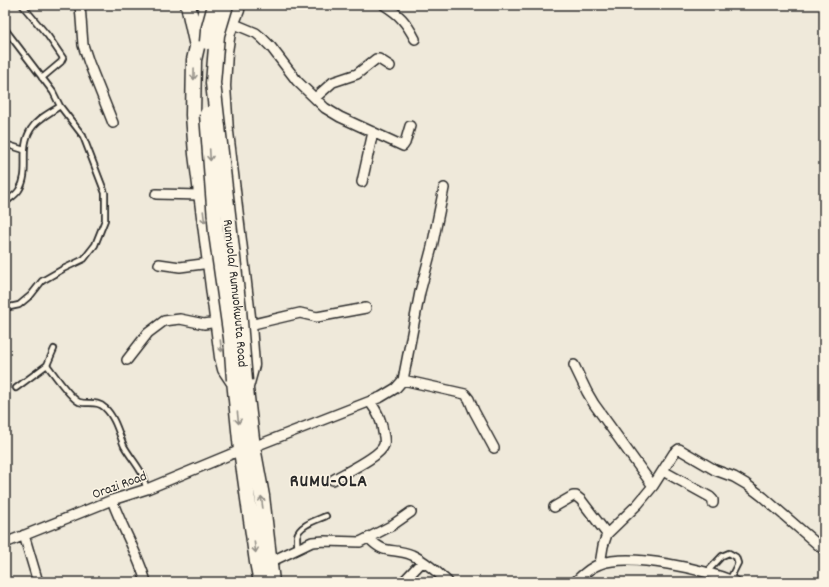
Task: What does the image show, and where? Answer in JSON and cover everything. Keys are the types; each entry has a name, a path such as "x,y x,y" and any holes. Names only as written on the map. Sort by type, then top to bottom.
{"main road":[{"path":"188,5 197,46"},
{"path":"208,6 194,60 193,115 201,195 222,357 225,369 240,383 252,365 249,325 226,132 223,86 228,32 236,7"},
{"path":"208,6 214,13 224,14 236,7"},
{"name":"Rumuola/ Rumuokwuta Road","path":"208,6 208,31 204,88 216,233 230,332 240,383 260,582"},
{"name":"Rumuola/ Rumuokwuta Road","path":"236,7 217,35 213,83 239,310 240,383"},
{"name":"Rumuola/ Rumuokwuta Road","path":"247,449 262,496 272,582"}],"street":[{"path":"80,5 83,44 113,123"},
{"path":"384,5 405,21 415,39"},
{"path":"232,23 256,33 262,38 271,47 297,81 325,108 402,146 405,143 410,126"},
{"path":"315,98 333,82 357,74 376,59 380,59 390,66"},
{"path":"362,182 373,132"},
{"path":"444,188 432,248 420,292 403,380 466,394 494,448"},
{"path":"156,194 201,195"},
{"path":"159,264 180,267 210,263"},
{"path":"249,325 300,313 317,317 366,308"},
{"path":"127,360 148,333 164,321 180,319 204,324 218,322"},
{"path":"574,365 594,404 653,486"},
{"name":"Orazi Road","path":"5,543 112,500 147,489 370,402 396,388 403,380"},
{"path":"333,480 371,458 383,446 383,430 380,417 370,402"},
{"path":"600,564 607,534 638,504 653,486 674,452 679,449 716,470 734,477 746,484 824,550"},
{"path":"662,471 710,497 713,500 713,503"},
{"path":"554,507 573,496 579,497 607,534"},
{"path":"112,500 142,567 146,582"},
{"path":"270,562 312,542 355,542 369,538 391,526 411,512"},
{"path":"24,535 38,582"},
{"path":"369,538 383,549 411,555 448,582"},
{"path":"575,582 583,574 600,564 619,559 664,563 733,581"},
{"path":"403,582 422,562"}],"lane":[{"path":"22,5 48,36 63,58 61,62 42,78"},
{"path":"5,29 53,92 60,106 83,136 105,193 105,220 95,245 84,259 42,281 31,295 19,305 5,308"},
{"path":"5,203 19,190 25,174 24,150 30,130 40,120 60,106"},
{"path":"5,144 24,150"},
{"path":"16,388 47,365 54,350"},
{"path":"47,365 75,400 101,404 106,408 113,418 130,457 141,472 147,489"},
{"path":"298,549 297,535 299,532 311,523 326,516"},
{"path":"706,573 722,556 729,553 736,557 738,563 733,581"}],"district":[{"name":"RUMU-OLA","path":"329,480"}]}
